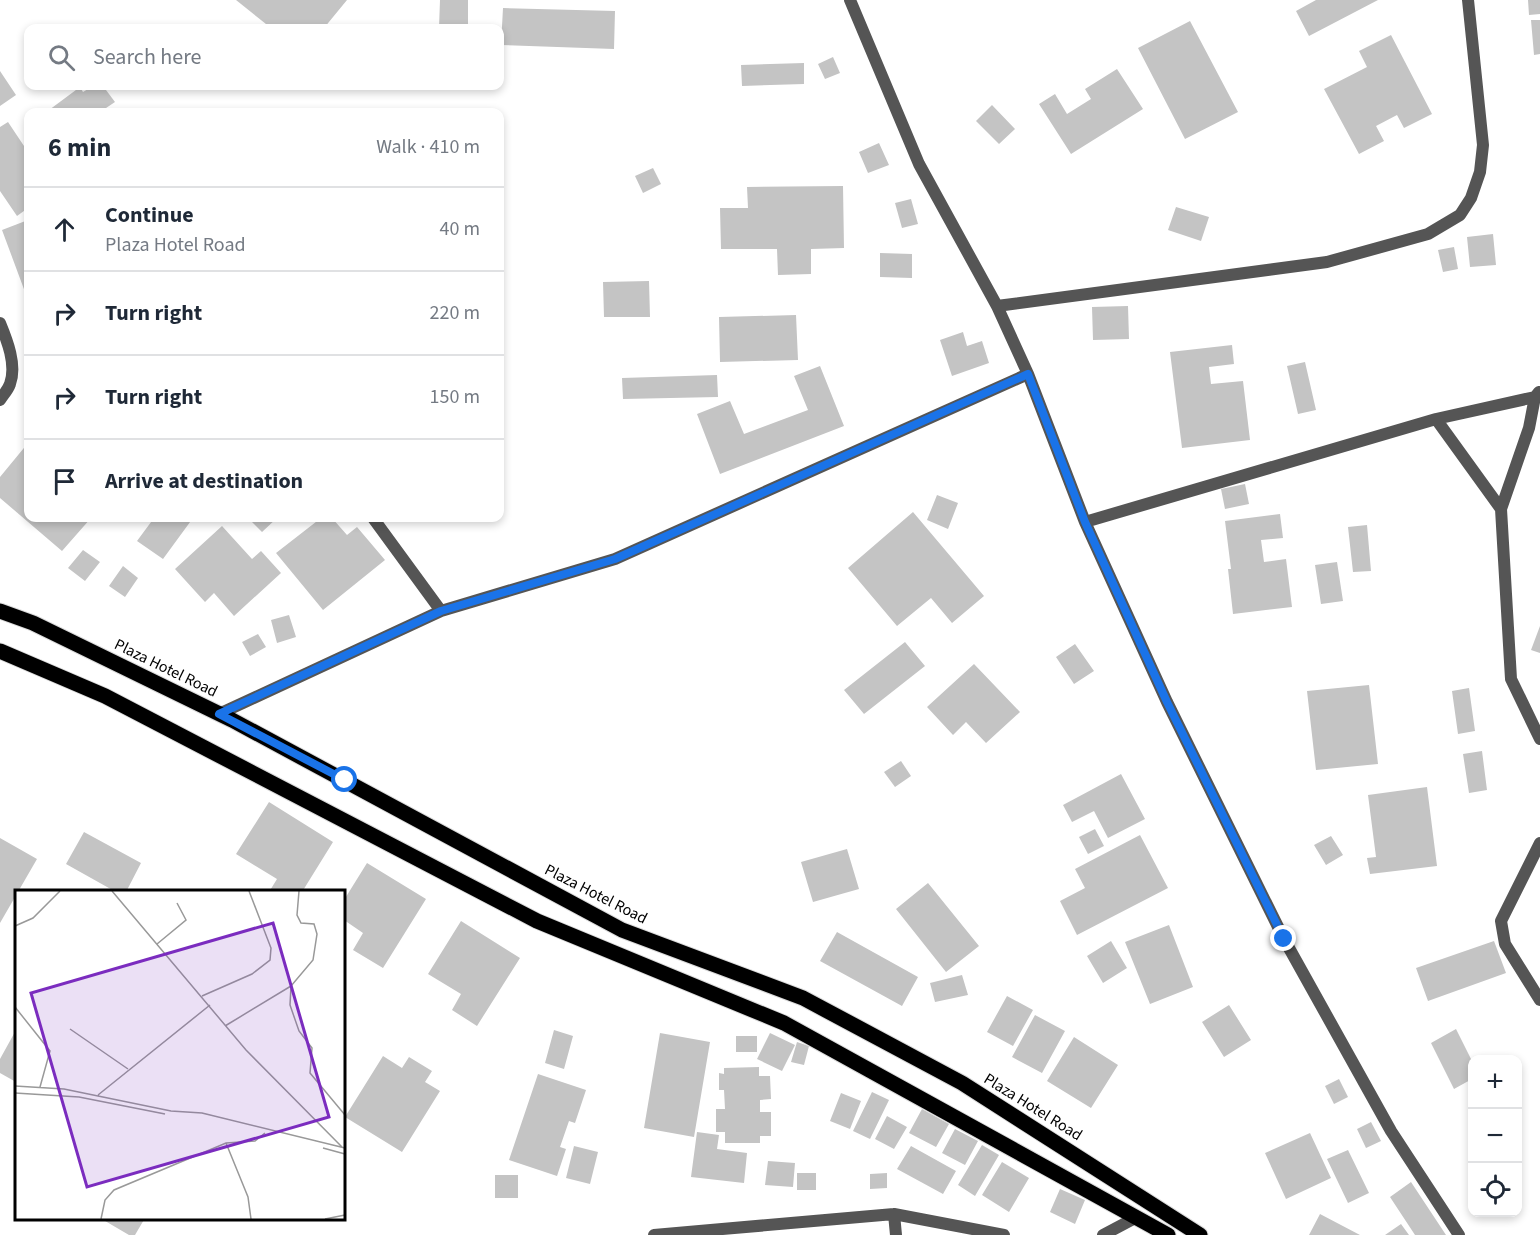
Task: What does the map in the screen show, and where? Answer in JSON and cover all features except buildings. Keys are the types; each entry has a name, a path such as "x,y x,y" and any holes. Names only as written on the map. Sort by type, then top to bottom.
{"main road":[{"name":"Plaza Hotel Road","path":"0,611 33,623 219,714 622,930 803,998 962,1083 1200,1235"},
{"path":"0,651 105,696 537,921 784,1023 1137,1216 1167,1235"}],"street":[{"path":"850,0 920,164 997,306 1028,374 1085,522 1167,702 1284,939 1391,1131 1459,1235"},
{"path":"997,306 1327,262 1428,234 1460,215 1471,198 1480,172 1483,145 1468,0"},
{"path":"0,322 10,348 12,375 10,384 0,400"},
{"path":"219,714 441,611 615,559 1028,374"},
{"path":"1085,522 1436,419 1538,394 1529,428 1501,509 1511,679 1540,739"},
{"path":"1436,419 1501,509"},
{"path":"376,522 441,611"},
{"path":"1540,843 1502,921 1505,944 1540,1000"},
{"path":"894,1214 896,1235"},
{"path":"654,1235 894,1214 1004,1235"},
{"path":"1103,1235 1137,1216"}],"route":[{"path":"345,780 219,714 441,611 615,559 1028,374 1085,522 1167,702 1284,939"}]}
